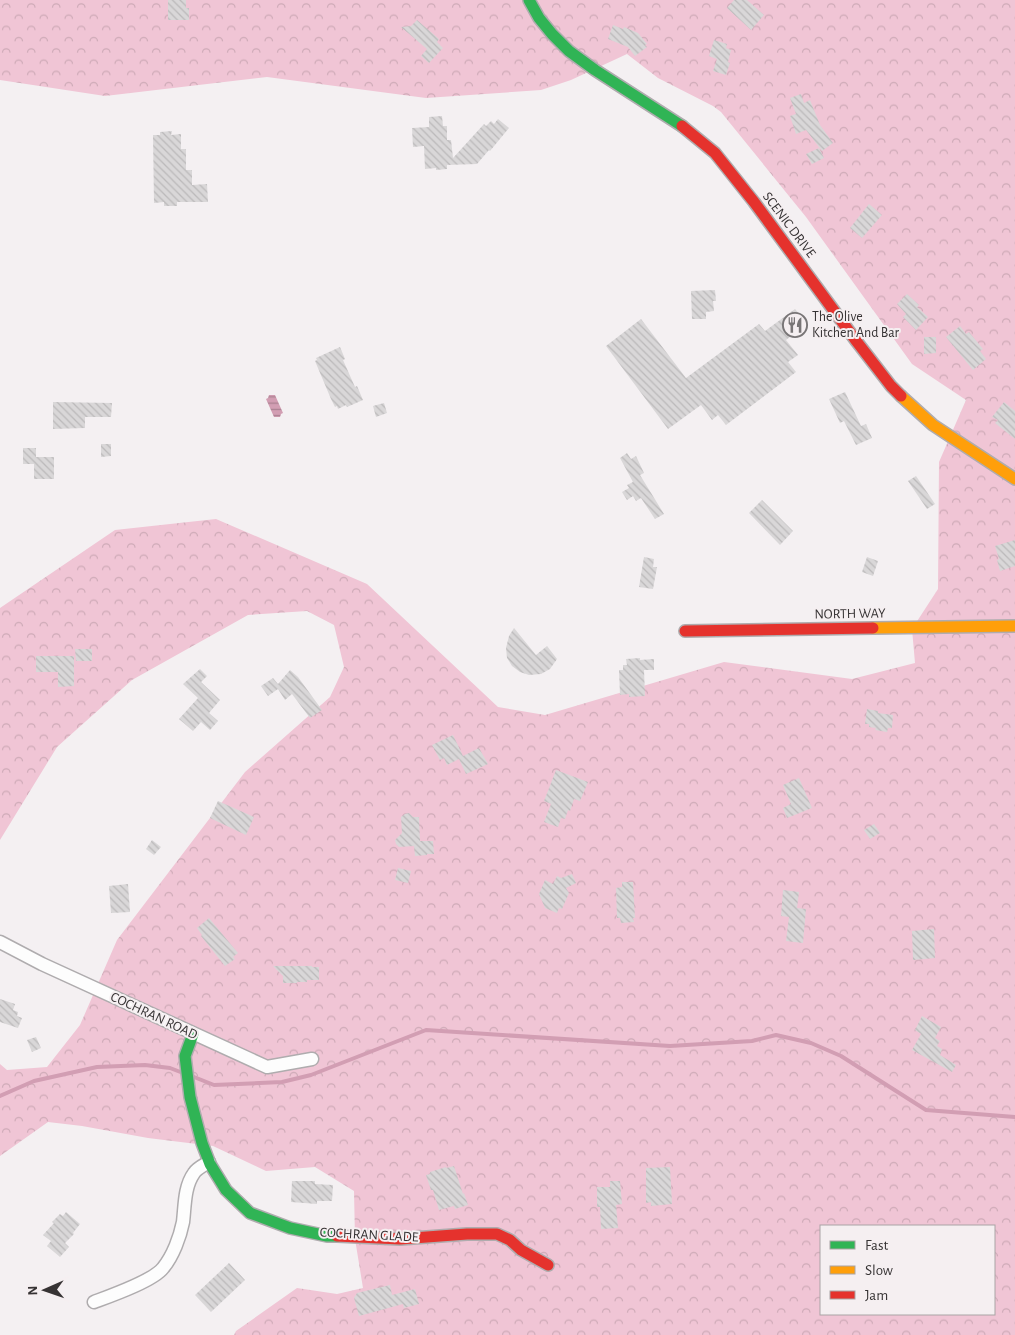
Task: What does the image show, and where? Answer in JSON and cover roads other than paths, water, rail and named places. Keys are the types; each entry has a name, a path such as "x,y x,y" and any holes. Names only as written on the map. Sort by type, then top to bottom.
{"street":[{"name":"SCENIC DRIVE","path":"530,0 539,18 569,50 595,70 687,128 715,152 891,386 932,425 1015,479"},
{"name":"NORTH WAY","path":"685,631 1015,626"},
{"name":"COCHRAN ROAD","path":"0,942 42,964 267,1067 312,1059"},
{"name":"COCHRAN GLADE","path":"193,1034 185,1056 190,1097 202,1143 209,1162 226,1190 250,1214 290,1228 327,1236 400,1239 467,1234 498,1234 548,1265"},
{"path":"94,1302 149,1279 162,1269 180,1233 186,1191 190,1180 194,1171 209,1162"}],"waterway":[{"path":"194,1077 214,1085 282,1082 311,1075 426,1030 670,1046 752,1041 776,1035 811,1043 841,1056 926,1110 1015,1117"},
{"path":"0,1096 34,1081 97,1067 145,1065 170,1068 183,1073"}],"place":[{"name":"The Olive Kitchen And Bar","path":"795,325"}]}
